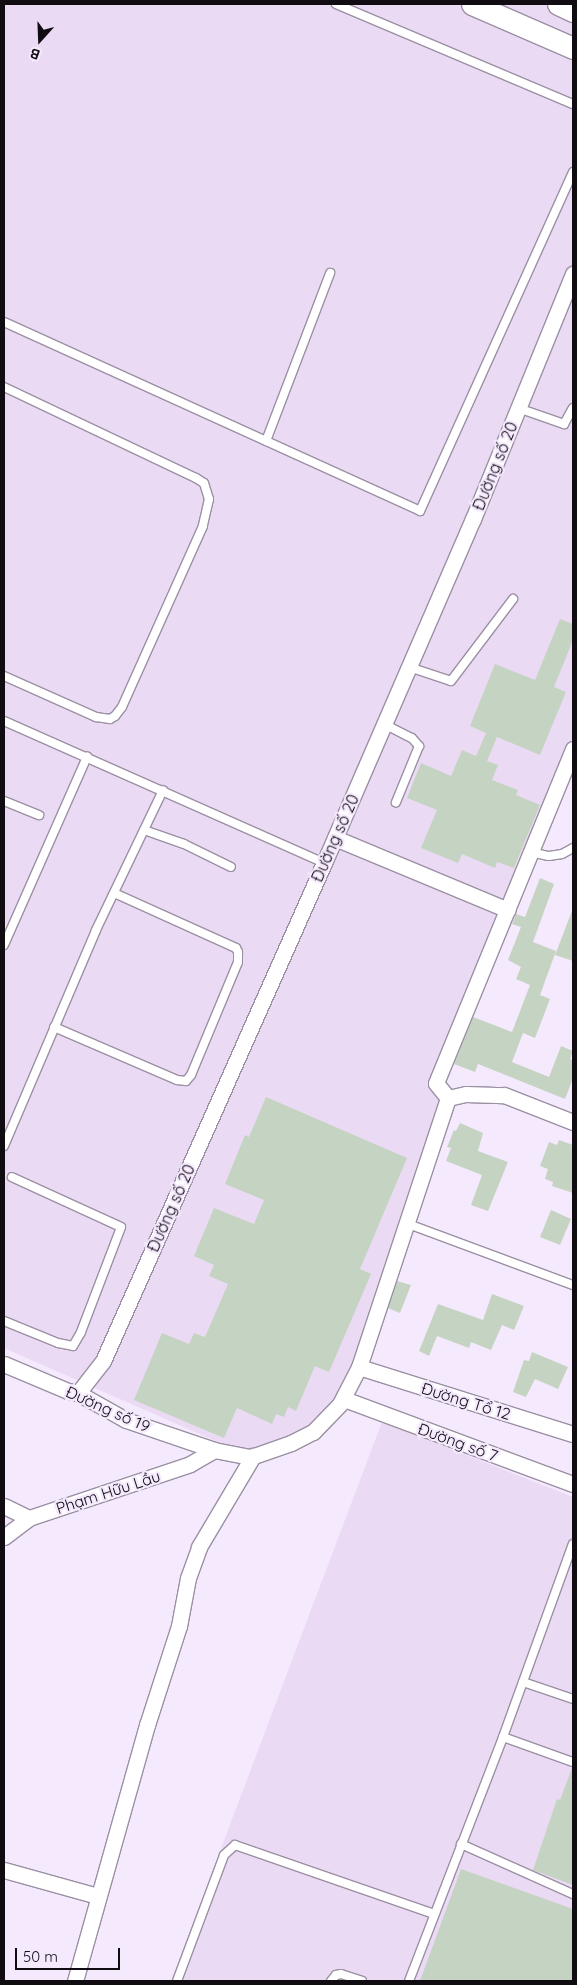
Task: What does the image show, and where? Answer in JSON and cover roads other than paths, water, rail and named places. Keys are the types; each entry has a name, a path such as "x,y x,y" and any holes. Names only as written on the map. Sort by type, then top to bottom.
{"street":[{"path":"558,4 573,11"},
{"path":"481,5 573,48"},
{"name":"Đường số 20","path":"78,1394 103,1361 324,863 409,667 573,274"},
{"path":"448,1098 436,1083 573,749"},
{"path":"335,838 508,910"},
{"path":"448,1098 466,1094 504,1095 573,1122"},
{"path":"75,1981 147,1725 179,1626 188,1578 199,1548 254,1456 291,1443 312,1432 344,1399 359,1368 448,1098"},
{"name":"Đường số 19","path":"4,1364 68,1392 78,1394 126,1420 214,1450 254,1456"},
{"name":"Đường Tổ 12","path":"359,1368 573,1434"},
{"name":"Đường số 7","path":"344,1399 573,1484"},
{"name":"Phạm Hữu Lầu","path":"4,1537 29,1518 190,1464 214,1450"},
{"path":"4,1506 29,1518"},
{"path":"4,1870 98,1896"}],"lane":[{"path":"336,4 573,104"},
{"path":"4,322 420,512 573,172"},
{"path":"266,441 330,273"},
{"path":"4,387 196,478 204,483 209,499 203,526 122,707 115,716 110,719 96,717 4,676"},
{"path":"518,408 564,424 573,408"},
{"path":"409,667 451,681 513,599"},
{"path":"4,721 324,863"},
{"path":"384,724 412,738 419,746 396,802"},
{"path":"4,945 87,757"},
{"path":"4,1146 54,1027 162,790"},
{"path":"4,801 39,816"},
{"path":"144,830 188,846 231,867"},
{"path":"531,852 549,856 562,854 573,848"},
{"path":"54,1027 177,1080 186,1081 191,1076 238,962 238,952 236,948 114,893"},
{"path":"4,1321 58,1343 73,1346 81,1332 121,1227 12,1177"},
{"path":"408,1224 573,1285"},
{"path":"409,1981 503,1737 573,1544"},
{"path":"523,1682 573,1699"},
{"path":"503,1737 573,1762"},
{"path":"461,1844 573,1894"},
{"path":"177,1981 224,1855 235,1845 434,1914"},
{"path":"331,1981 336,1974 341,1974 362,1981"}]}
